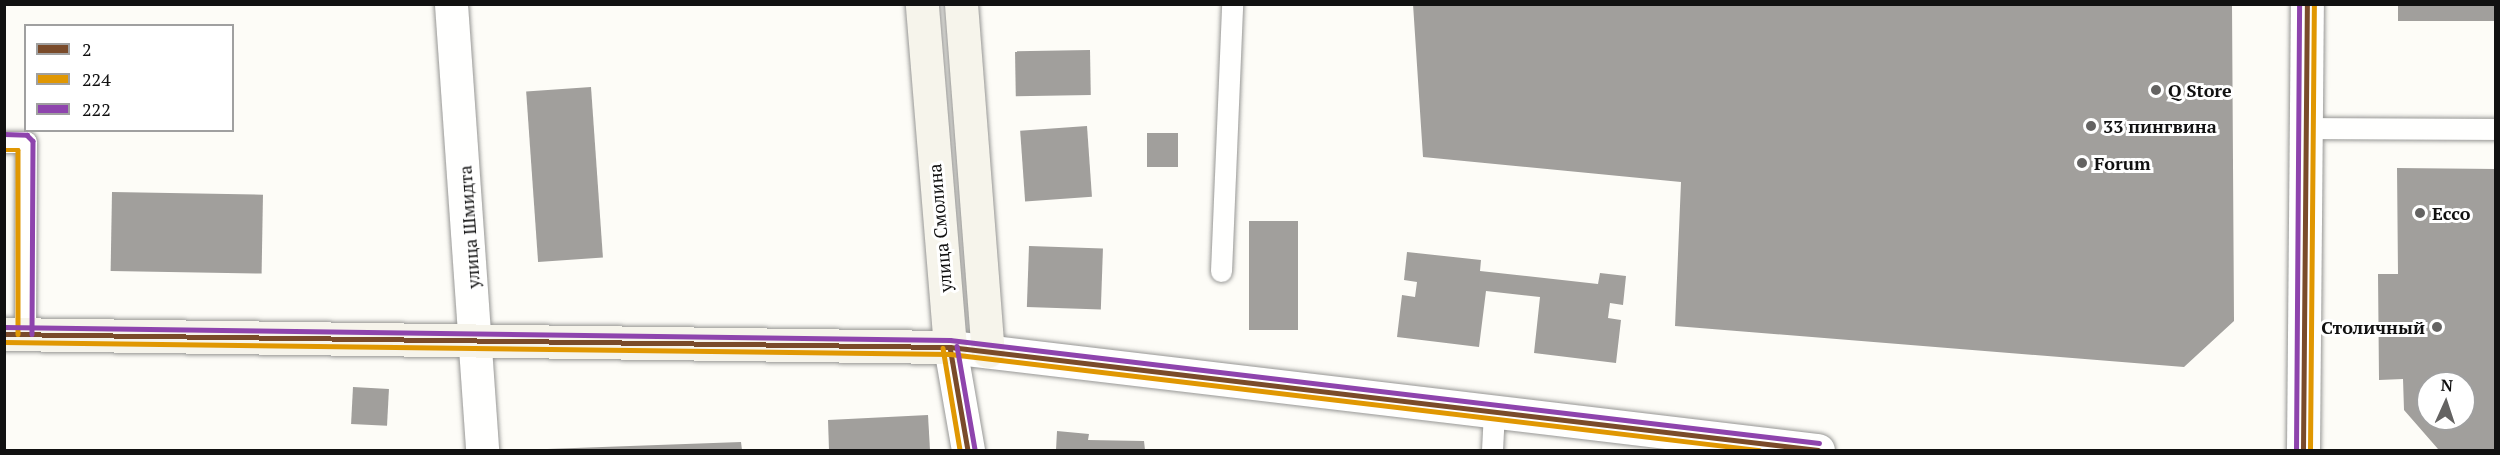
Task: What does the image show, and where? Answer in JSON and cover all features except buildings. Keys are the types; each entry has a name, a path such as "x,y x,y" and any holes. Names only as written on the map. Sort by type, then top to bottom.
{"main road":[{"name":"улица Смолина","path":"922,4 950,347"},
{"path":"961,4 988,351"},
{"path":"15,334 950,347"}],"street":[{"name":"улица Шмидта","path":"452,4 477,341 482,450"},
{"path":"2303,450 2307,4"},
{"path":"950,347 1818,450"},
{"name":"улица Смолина","path":"950,347 968,450"}],"lane":[{"path":"1221,272 1232,4"},
{"path":"2306,128 2496,129"},
{"path":"4,142 26,142 15,334"},
{"path":"1492,450 1494,411"}],"transit line":[{"name":"222","path":"2296,450 2299,4"},
{"name":"2","path":"2303,450 2307,4"},
{"name":"224","path":"2310,450 2314,4"},
{"name":"222","path":"4,134 27,135 33,141 32,334"},
{"name":"224","path":"4,150 18,150 18,334"},
{"name":"222","path":"4,327 950,340 1819,443"},
{"name":"2","path":"4,334 950,347 1818,450"},
{"name":"224","path":"4,342 950,354 1759,450"},
{"name":"222","path":"957,346 975,449"},
{"name":"2","path":"950,347 968,450"},
{"name":"224","path":"943,348 960,450"}],"place":[{"name":"Q Store","path":"2156,90"},
{"name":"33 пингвина","path":"2091,126"},
{"name":"Forum","path":"2082,163"},
{"name":"Ecco","path":"2420,213"},
{"name":"Столичный","path":"2437,327"}]}
